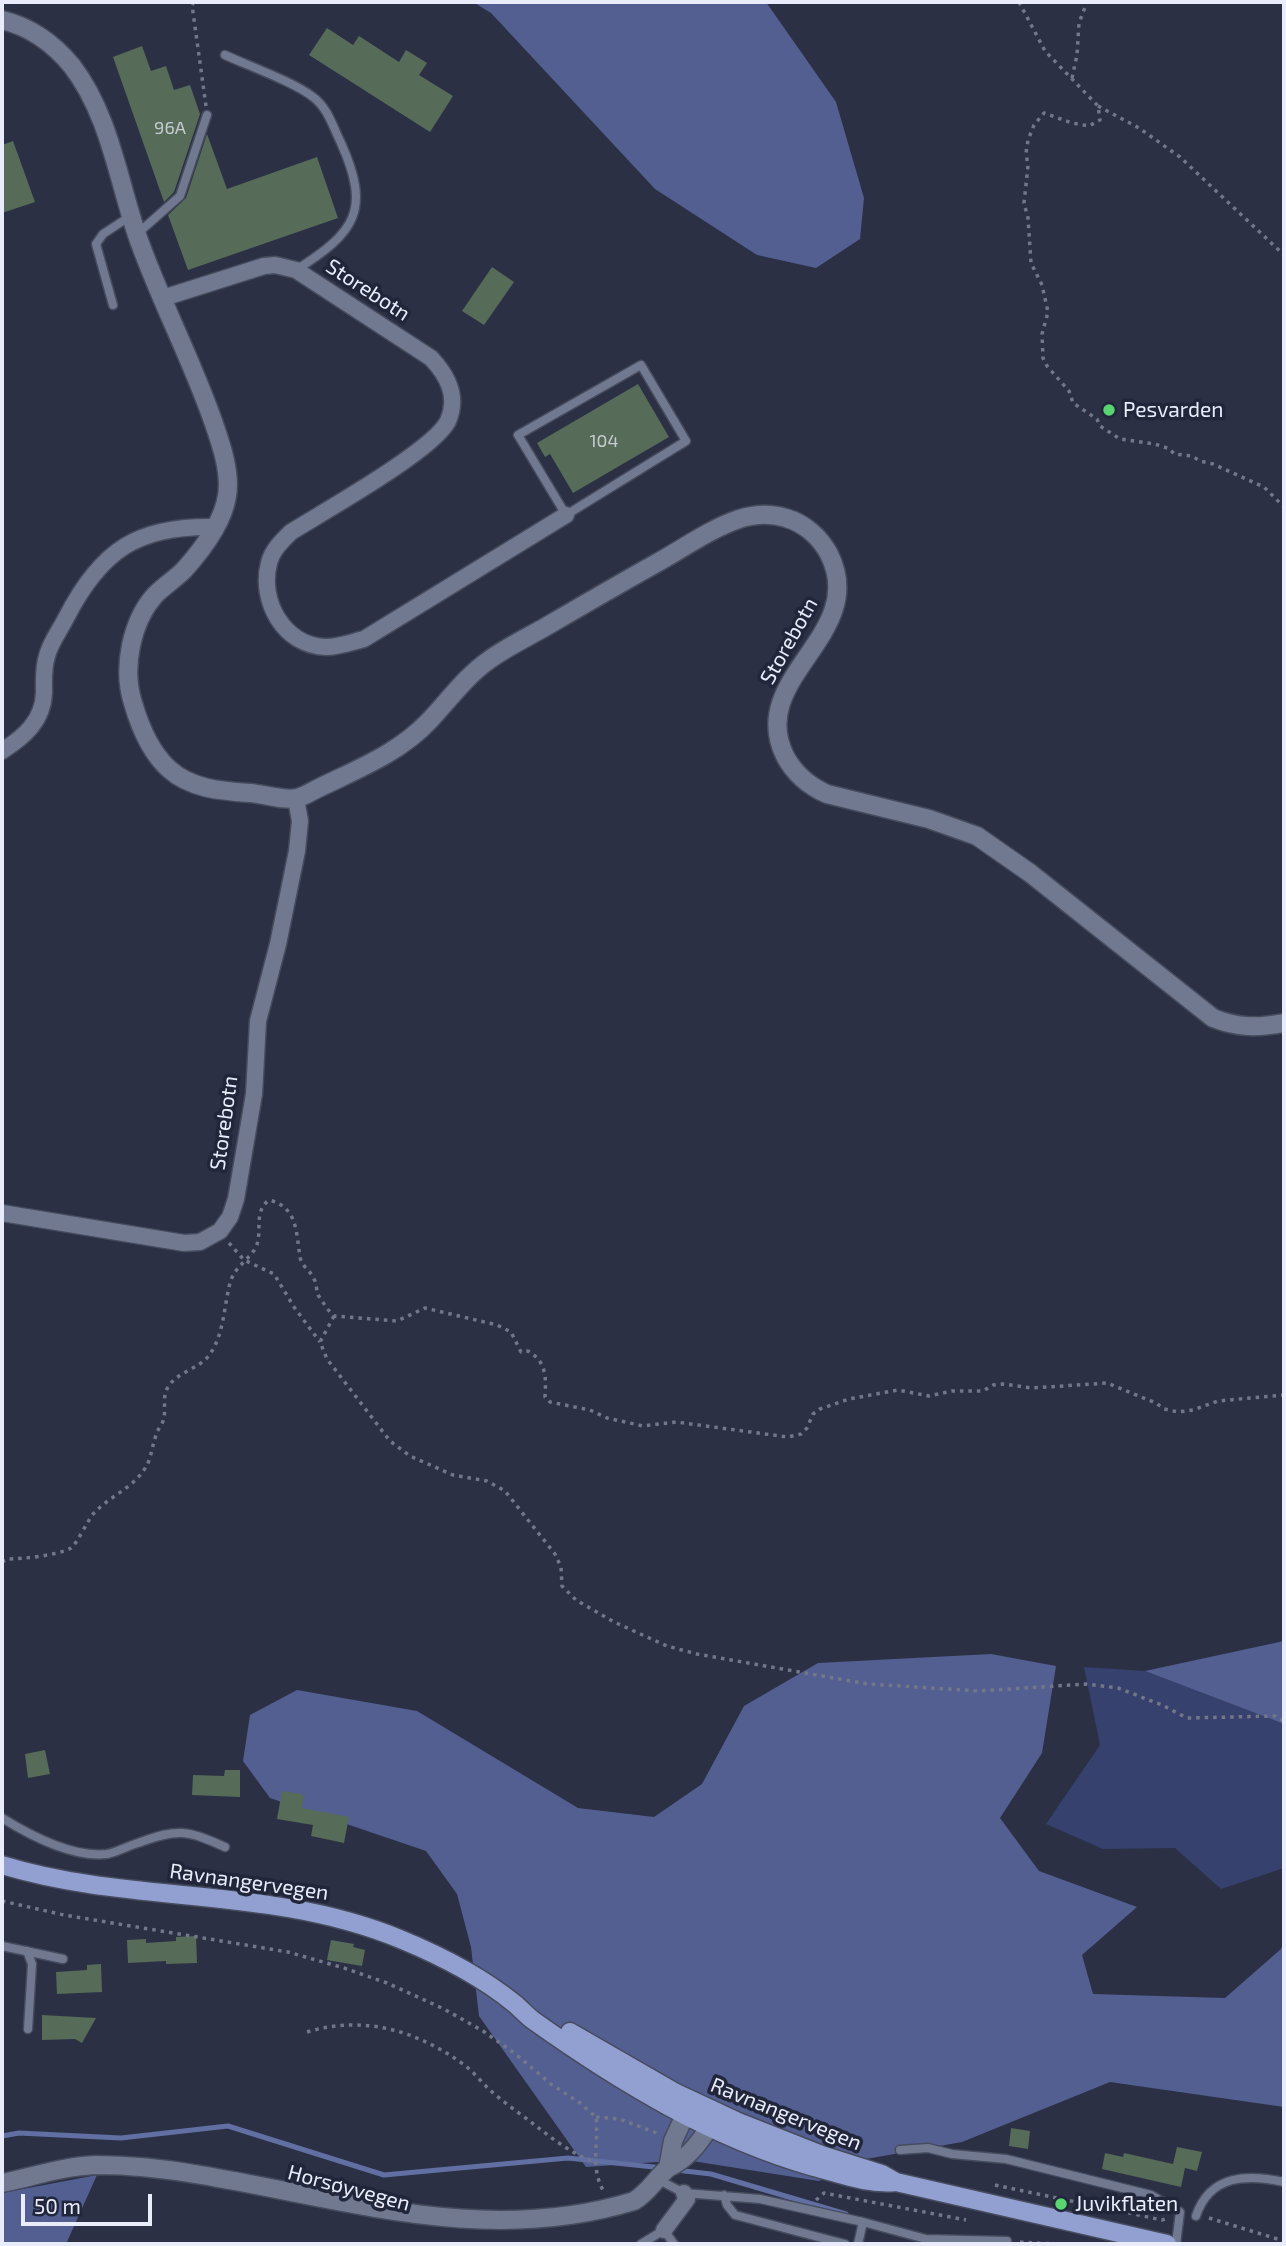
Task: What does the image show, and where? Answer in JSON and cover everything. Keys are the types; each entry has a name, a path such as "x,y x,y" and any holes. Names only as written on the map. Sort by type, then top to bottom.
{"main road":[{"name":"Ravnangervegen","path":"2,1865 65,1881 258,1902 338,1917 419,1948 472,1976 514,2003 536,2012 628,2067 736,2121 822,2155 882,2174 896,2182 1167,2244"},
{"name":"Ravnangervegen","path":"514,2003 531,2019 594,2061 709,2128 801,2163 878,2184 896,2182"}],"street":[{"path":"2,20 19,24 49,41 74,68 96,108 137,234 221,442 227,474 227,498 215,527 182,572 155,596 139,618 130,649 128,688 145,736 157,757 174,774 202,787 296,799"},
{"name":"Storebotn","path":"163,298 264,266 275,265 296,270 430,358 447,378 451,400 448,421 432,440 291,532 278,545 268,564 267,590 271,608 283,626 300,639 318,646 341,646 364,639 566,515"},
{"name":"Storebotn","path":"220,1231 230,1217 245,1146 254,1094 258,1021 278,944 297,851 300,821 296,799 385,756 426,724 459,686 490,659 735,520 758,514 784,517 810,530 831,557 837,586 837,600 832,618 783,694 779,709 777,724 780,743 795,771 817,790 827,794 929,819 977,836 1030,873 1213,1018 1246,1027 1284,1023"},
{"path":"2,751 30,730 41,714 47,653 77,597 97,569 127,544 154,532 184,526 215,527"},
{"path":"2,1213 175,1242 200,1242 220,1231"},
{"path":"506,2237 540,2234 563,2228 616,2209 641,2196 693,2150 709,2128 705,2106 685,2115 673,2141 663,2174"},
{"name":"Horsøyvegen","path":"2,2183 96,2165 177,2172 254,2186 436,2233"},
{"path":"669,2237 687,2199 684,2193"}],"lane":[{"name":"Storebotn","path":"225,55 314,97 326,110 353,170 358,197 353,221 321,253 296,270"},
{"path":"137,234 180,196 207,114"},
{"path":"113,305 96,244 103,234 132,215"},
{"path":"641,365 686,441 566,515 518,435 641,365"},
{"name":"Ravnangervegen","path":"2,1818 19,1829 69,1850 81,1852 108,1854 173,1832 194,1833 225,1847"},
{"path":"2,1946 63,1959"},
{"path":"27,1951 32,1964 28,2029"},
{"path":"900,2150 928,2148 952,2154 1006,2159 1151,2195 1180,2212 1176,2244"},
{"path":"663,2174 684,2193 724,2195 807,2209 926,2239 1007,2243"},
{"path":"1196,2216 1199,2205 1222,2183 1243,2178 1284,2182"},
{"path":"724,2195 727,2206 735,2215 845,2244"},
{"path":"858,2244 863,2222"},
{"path":"641,2244 669,2237"}],"path":[{"path":"194,2 192,5 207,114"},
{"path":"1019,2 1045,51 1098,106 1139,128 1180,157 1284,255"},
{"path":"1072,78 1079,23 1087,2"},
{"path":"1098,106 1100,120 1089,126 1044,113 1034,125 1028,140 1024,203 1028,218 1031,263 1042,285 1048,312 1042,334 1043,358 1069,391 1073,403 1097,419 1100,426 1112,435 1120,439 1155,444 1170,449 1174,454 1187,454 1213,464 1264,487 1284,507"},
{"path":"2,1562 69,1549 75,1544 86,1522 103,1503 139,1478 164,1419 164,1397 169,1386 184,1372 207,1358 214,1348 230,1282 256,1247 259,1215 263,1205 269,1200 286,1208 292,1217 299,1238 303,1265 314,1277 318,1295 334,1316 397,1321 425,1308 497,1325 511,1332 521,1352 528,1351 542,1363 546,1378 545,1397 550,1402 590,1410 607,1418 643,1426 676,1422 788,1437 801,1434 813,1414 820,1409 849,1399 898,1390 929,1396 952,1391 983,1391 993,1385 1003,1384 1032,1388 1107,1383 1156,1403 1164,1409 1178,1412 1219,1401 1284,1395"},
{"path":"220,1231 244,1260 274,1274 293,1307 320,1342 327,1359 390,1441 410,1456 453,1475 487,1481 505,1491 555,1554 561,1566 562,1586 576,1600 614,1622 667,1646 697,1654 868,1684 979,1691 1086,1684 1118,1688 1162,1704 1187,1718 1275,1716 1284,1721"},
{"path":"320,1342 334,1316"},
{"path":"2,1902 64,1915 288,1952 387,1983 484,2031 596,2118 620,2119 664,2136"},
{"path":"307,2032 349,2024 376,2025 444,2051 466,2066 491,2092 550,2137 583,2158 595,2162"},
{"path":"596,2118 598,2135 595,2162 598,2182 616,2209"},
{"path":"987,2185 1073,2200 1162,2220 1180,2212"},
{"path":"807,2209 824,2193 966,2220"},
{"path":"1196,2216 1220,2220 1284,2241"},
{"path":"1007,2243 1056,2244"}],"shaded area":[{"path":"473,2 766,2 836,102 864,198 860,239 816,268 757,255 655,189 491,13"},
{"path":"1284,1641 1284,1724 1145,1671"},
{"path":"991,1654 1056,1666 1042,1753 1000,1818 1039,1871 1137,1907 1082,1955 1093,1994 1225,1998 1281,1949 1284,1941 1284,2107 1110,2082 962,2142 866,2159 819,2181 686,2160 586,2167 479,2016 471,1947 457,1894 426,1851 270,1798 243,1761 250,1715 297,1690 417,1711 578,1808 654,1817 702,1784 744,1706 818,1663"},
{"path":"1084,1667 1145,1671 1284,1724 1284,1868 1221,1889 1175,1848 1103,1849 1046,1824 1100,1745"},
{"path":"97,2175 66,2244 2,2244 2,2193"}],"building":[{"path":"327,28 353,45 359,36 399,62 406,50 427,63 419,75 453,96 430,132 309,55"},
{"path":"142,46 151,71 166,66 174,90 190,85 200,114 174,192 164,202 113,57"},
{"path":"207,134 227,189 317,157 338,218 188,270 168,215 186,198"},
{"path":"13,141 35,202 2,213 2,145"},
{"path":"492,267 514,282 484,325 462,311"},
{"path":"638,384 669,437 573,493 550,454 545,457 537,443"},
{"path":"45,1750 50,1774 28,1778 25,1754"},
{"path":"225,1770 240,1770 240,1797 192,1795 193,1775 224,1776"},
{"path":"282,1791 304,1796 302,1808 349,1817 344,1843 311,1836 313,1825 277,1819"},
{"path":"196,1936 197,1963 128,1963 127,1940 146,1939 146,1943 176,1941 176,1937"},
{"path":"331,1940 354,1944 353,1947 365,1950 362,1966 327,1960"},
{"path":"101,1964 102,1992 57,1994 56,1972 87,1970 87,1965"},
{"path":"42,2015 96,2018 82,2043 75,2039 42,2040"},
{"path":"1011,2128 1030,2131 1028,2149 1009,2146"},
{"path":"1177,2147 1202,2152 1197,2171 1185,2168 1181,2187 1102,2169 1105,2153 1123,2157 1124,2153 1173,2164"}],"waterway":[{"path":"2,2136 19,2133 121,2138 228,2126 384,2175 568,2158 663,2168"},
{"path":"676,2170 711,2174 846,2214"}],"place":[{"name":"Pesvarden","path":"1109,410"},
{"name":"Juvikflaten","path":"1061,2204"}]}
